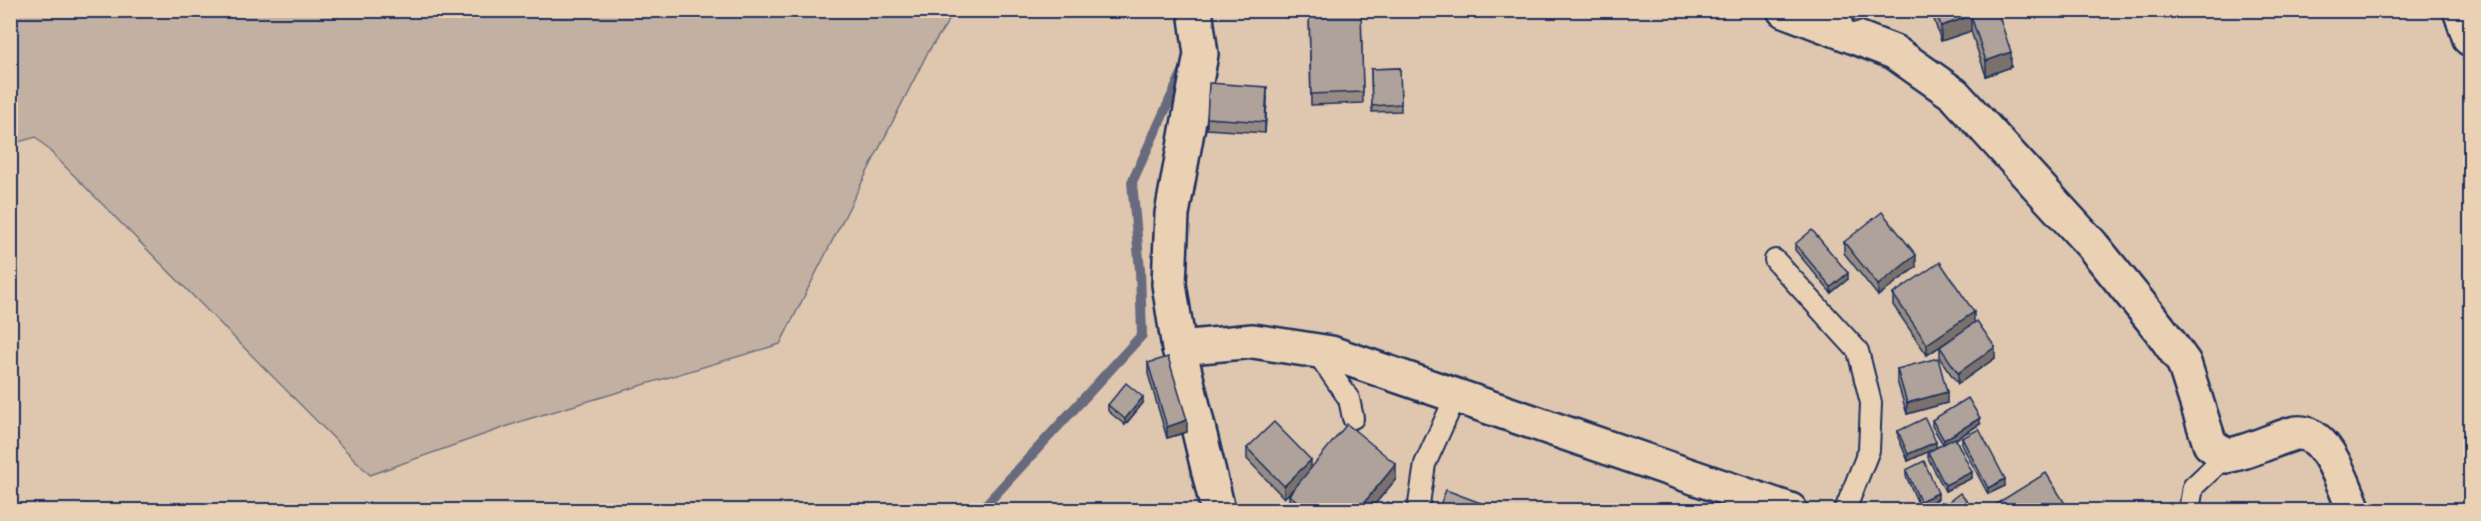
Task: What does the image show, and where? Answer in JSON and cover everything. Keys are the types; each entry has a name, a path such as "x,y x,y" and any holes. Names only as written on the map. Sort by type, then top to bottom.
{"street":[{"path":"1195,10 1201,54 1172,214 1169,285 1179,348 1218,510"},
{"path":"1784,10 1894,52 1954,94 2092,245 2159,328 2184,363 2210,444 2226,456 2244,453 2295,433 2313,436 2328,450 2354,510"},
{"path":"2460,10 2470,39"},
{"path":"1179,348 1253,341 1331,353 1790,510"}],"lane":[{"path":"1775,260 1858,351 1871,403 1869,450 1845,510"},
{"path":"1314,350 1349,399 1353,418"},
{"path":"1418,510 1425,464 1456,396"},
{"path":"2189,510 2193,487 2226,456"}],"shaded area":[{"path":"11,10 955,11 928,52 780,344 525,420 370,475 36,137 11,144"}],"building":[{"path":"1309,10 1361,10 1363,92 1311,94"},
{"path":"1936,10 1997,10 2011,52 1986,61 1971,16 1941,26"},
{"path":"1400,68 1401,104 1372,106 1371,69"},
{"path":"1209,83 1267,87 1265,122 1207,118"},
{"path":"1882,212 1916,255 1878,285 1844,242"},
{"path":"1812,230 1848,273 1831,287 1795,244"},
{"path":"1940,262 1974,312 1927,344 1893,294"},
{"path":"1977,321 1995,347 1958,373 1940,347"},
{"path":"1168,357 1187,420 1167,427 1148,363"},
{"path":"1938,358 1947,392 1907,403 1897,369"},
{"path":"1126,383 1143,397 1125,419 1108,405"},
{"path":"1968,398 1980,418 1944,440 1932,420"},
{"path":"1925,418 1936,442 1908,454 1898,431"},
{"path":"1274,422 1311,460 1284,486 1247,448"},
{"path":"1347,424 1396,464 1358,510 1309,510 1289,495"},
{"path":"1979,429 2005,479 1988,488 1962,438"},
{"path":"1955,438 1972,472 1945,485 1928,452"},
{"path":"1924,461 1938,493 1920,501 1906,470"},
{"path":"2046,473 2069,510 2000,510 1996,504"},
{"path":"1446,490 1486,505 1484,510 1438,510"},
{"path":"1960,493 1974,510 1938,510"},
{"path":"1388,502 1398,510 1381,510"}],"waterway":[{"path":"981,510 1142,335 1140,270 1132,182 1185,67"}]}
